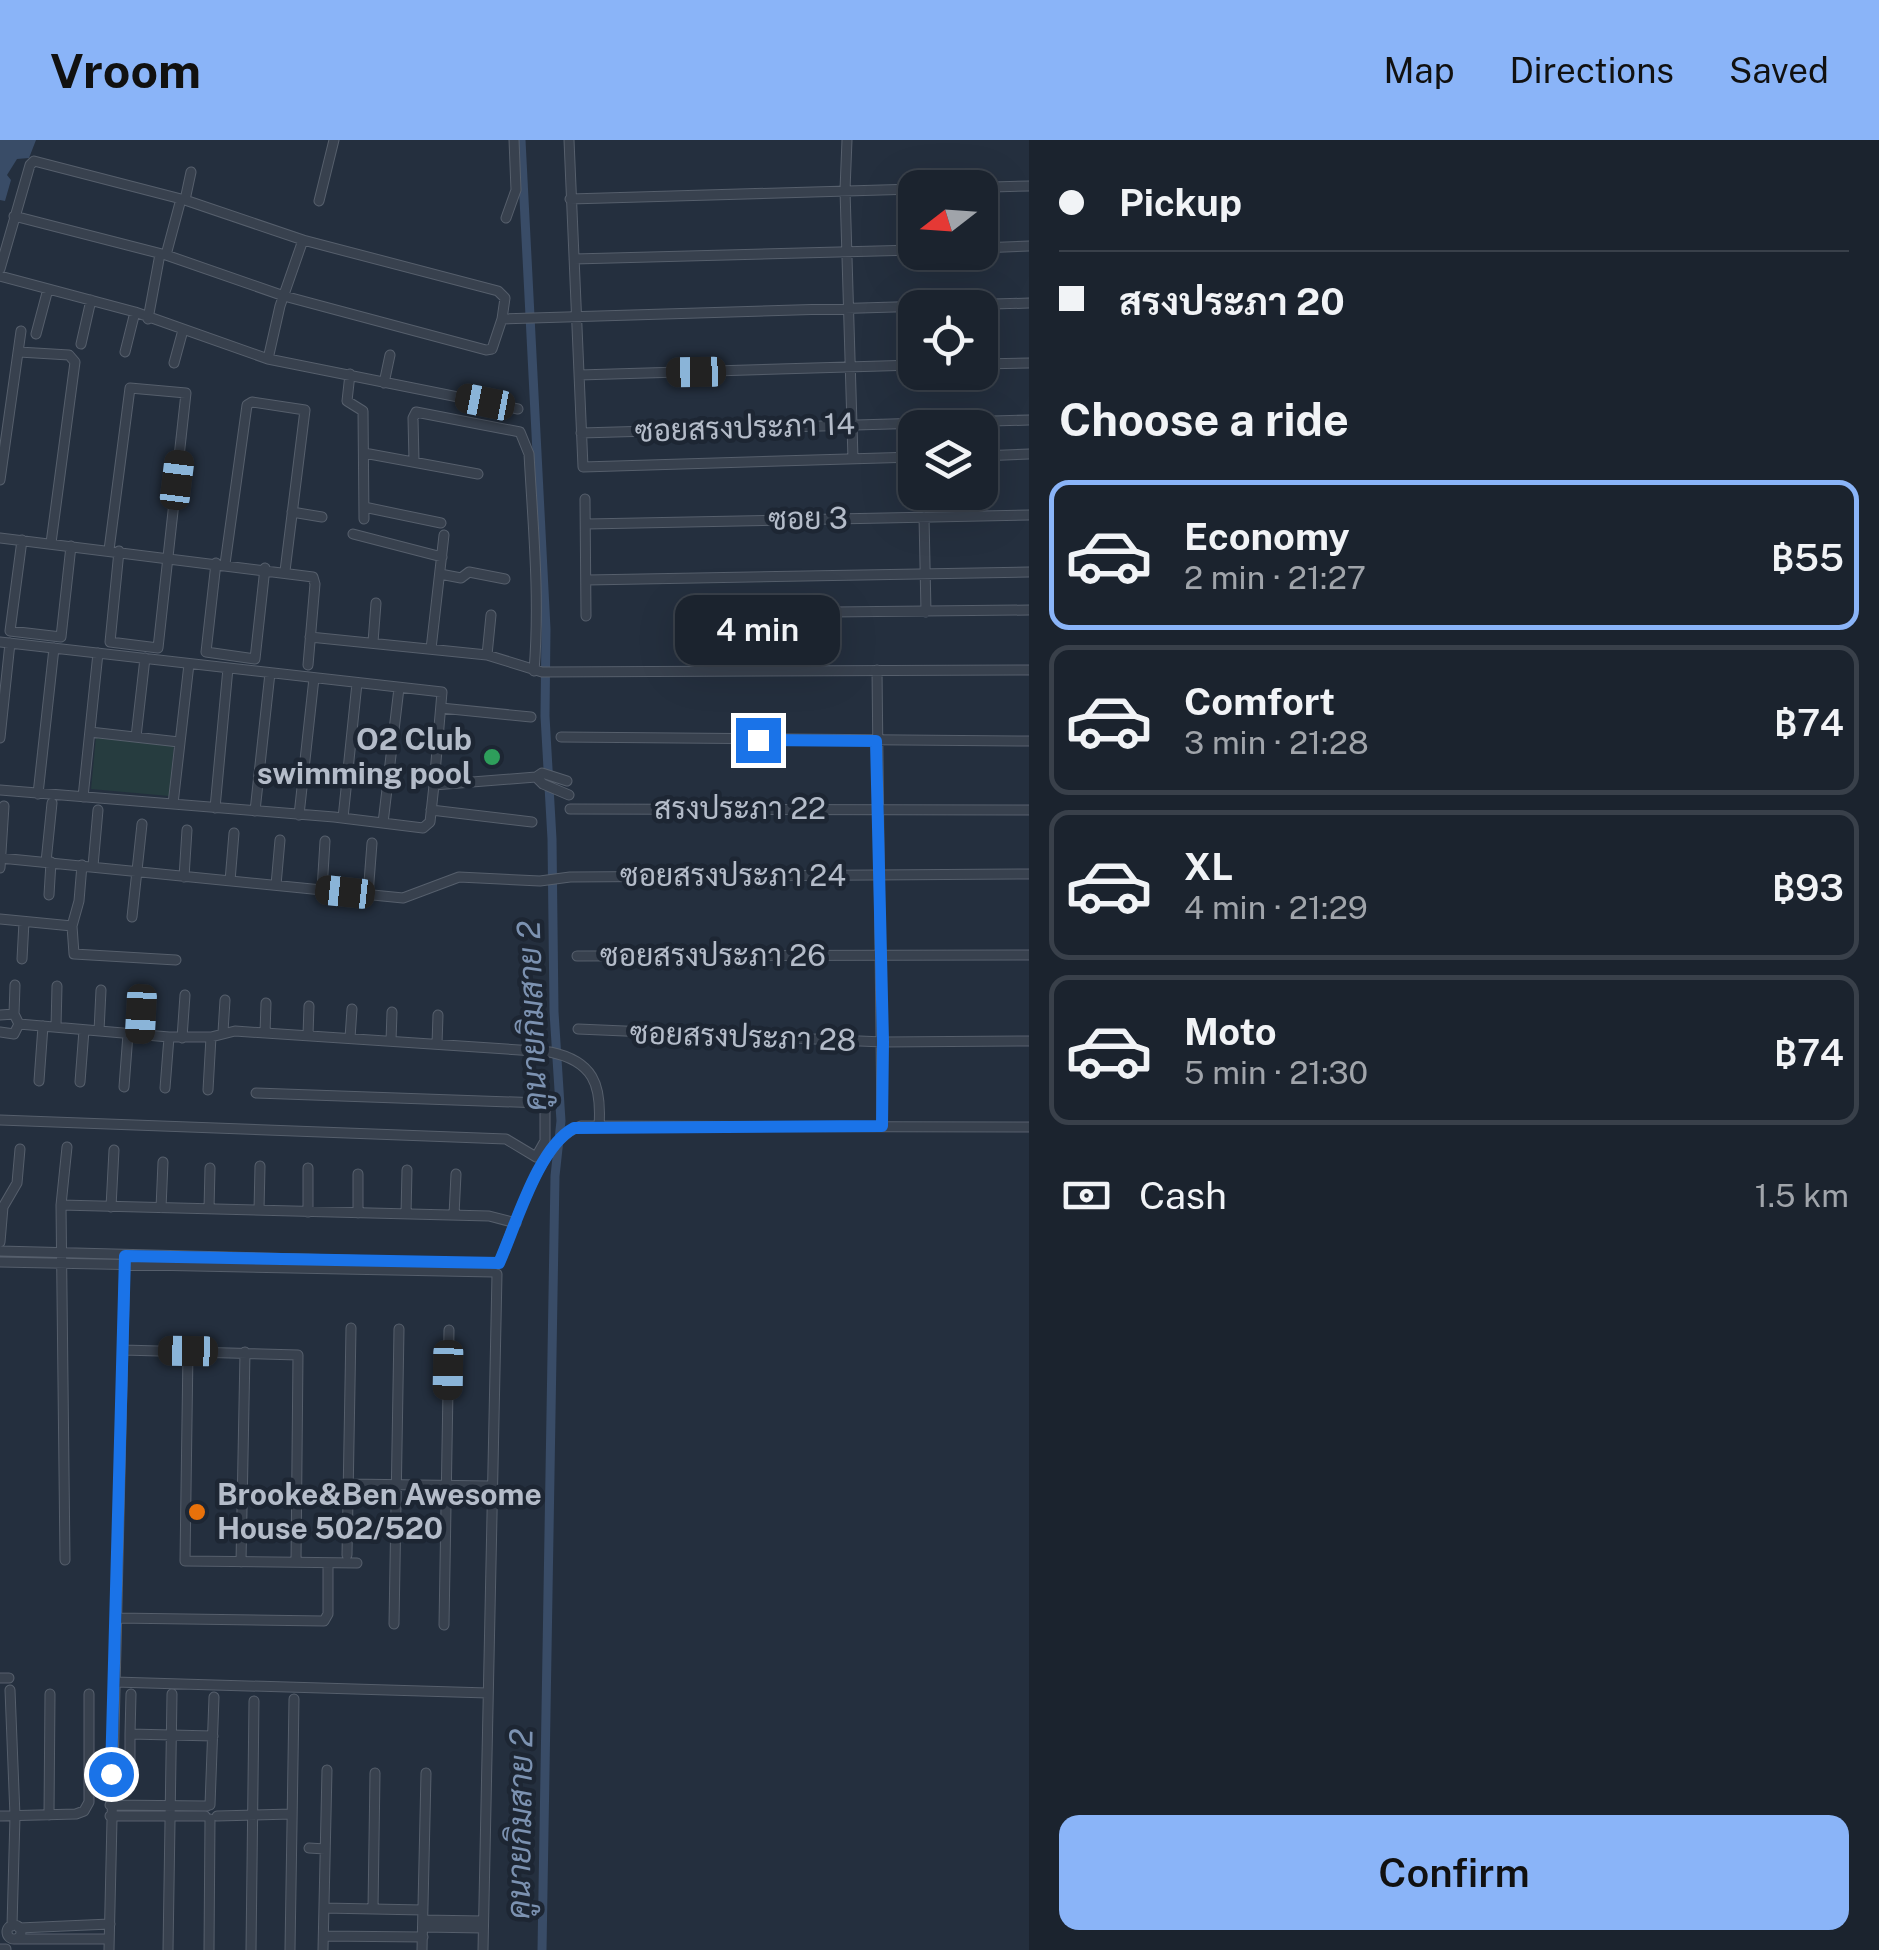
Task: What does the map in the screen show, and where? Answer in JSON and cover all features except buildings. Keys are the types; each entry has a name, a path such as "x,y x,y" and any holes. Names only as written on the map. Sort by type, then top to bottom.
{"street":[{"path":"320,201 334,140"},
{"path":"506,218 516,190 514,140"},
{"path":"568,140 581,463 586,468 898,458"},
{"path":"847,140 845,190 854,459"},
{"path":"14,216 163,254 284,296 486,350 492,349 502,319 505,298 498,291 302,240 183,200 34,161 14,216 0,273 135,312 268,359 518,409"},
{"path":"148,319 163,254 190,172"},
{"path":"998,187 1029,186"},
{"path":"570,199 898,188"},
{"path":"268,359 302,240"},
{"path":"998,247 1029,246"},
{"path":"574,258 898,250"},
{"path":"36,334 48,289"},
{"path":"81,344 92,300"},
{"path":"502,319 1029,303"},
{"path":"125,352 135,312"},
{"path":"174,363 183,330"},
{"path":"0,480 20,332"},
{"path":"19,352 69,355 74,362 52,544"},
{"path":"384,383 390,355"},
{"path":"998,364 1029,363"},
{"path":"579,375 898,366"},
{"path":"350,374 347,401 362,409 364,519"},
{"path":"134,387 187,395 168,557 158,648 110,642 128,391 134,387"},
{"path":"265,568 255,659 206,652 248,402 305,410 285,571"},
{"path":"414,461 416,412 520,432 526,440 543,672"},
{"name":"ซอยสรงประภา 14","path":"581,433 1029,420"},
{"path":"364,453 478,474"},
{"path":"998,455 1029,454"},
{"path":"586,499 586,616"},
{"path":"364,506 441,523"},
{"path":"292,512 322,517"},
{"name":"ซอย 3","path":"586,524 1029,515"},
{"path":"924,516 926,612"},
{"path":"353,534 442,556"},
{"path":"431,649 444,535"},
{"path":"0,538 309,575 316,580 308,666"},
{"path":"22,540 10,630 62,638 71,546"},
{"path":"440,574 461,578 471,572 505,580"},
{"path":"588,580 1029,572"},
{"path":"373,642 376,602"},
{"path":"750,613 1029,610"},
{"path":"487,655 492,615"},
{"path":"310,637 487,655 543,672 1029,670"},
{"path":"0,738 5,642 442,692 430,822 423,828 0,790"},
{"path":"38,794 54,648"},
{"path":"83,796 98,653"},
{"path":"136,737 144,658"},
{"path":"172,804 189,664"},
{"path":"215,808 228,668"},
{"path":"877,670 882,1126"},
{"path":"255,811 270,673"},
{"path":"299,814 314,678"},
{"path":"343,818 357,683"},
{"path":"383,823 398,688"},
{"path":"441,708 531,716"},
{"path":"90,732 179,742"},
{"path":"561,737 1029,741"},
{"path":"434,784 540,778 565,781"},
{"path":"540,778 566,794"},
{"path":"49,895 52,803"},
{"path":"0,868 4,806"},
{"path":"98,810 72,926 74,954 176,960"},
{"path":"431,810 532,822"},
{"name":"สรงประภา 22","path":"570,810 1029,810"},
{"path":"132,917 142,824"},
{"path":"184,877 188,830"},
{"path":"230,881 234,832"},
{"path":"276,885 280,840"},
{"path":"322,890 325,842"},
{"path":"368,894 372,843"},
{"name":"ซอยสรงประภา 24","path":"1,858 405,898 459,876 540,881 1029,874"},
{"path":"0,919 72,926"},
{"path":"22,959 24,922"},
{"name":"ซอยสรงประภา 26","path":"577,956 1029,955"},
{"path":"0,1032 14,1034 15,984"},
{"path":"56,986 56,1028"},
{"path":"98,1031 101,990"},
{"path":"140,1035 142,992"},
{"path":"182,1038 184,996"},
{"path":"224,1032 225,1000"},
{"path":"265,1033 266,1003"},
{"path":"308,1035 309,1006"},
{"path":"350,1038 352,1009"},
{"path":"0,1015 7,1012 17,1019 56,1028 169,1038 211,1037 224,1032 265,1033 550,1052 572,1058 588,1069 594,1081 598,1126"},
{"path":"391,1040 392,1012"},
{"path":"436,1044 438,1015"},
{"path":"39,1082 43,1026"},
{"path":"80,1082 84,1030"},
{"name":"ซอยสรงประภา 28","path":"578,1030 883,1042 1029,1041"},
{"path":"124,1087 128,1034"},
{"path":"208,1090 211,1037"},
{"path":"165,1088 169,1038"},
{"path":"256,1093 545,1107 545,1141 516,1223 495,1268 483,1950"},
{"path":"0,1120 506,1138 539,1158"},
{"path":"539,1158 568,1130 598,1126 1029,1127"},
{"path":"65,1560 61,1205 67,1147"},
{"path":"0,1242 4,1208 17,1183 20,1149"},
{"path":"111,1207 114,1150"},
{"path":"160,1208 163,1162"},
{"path":"258,1210 260,1166"},
{"path":"209,1209 210,1168"},
{"path":"308,1168 308,1212"},
{"path":"406,1170 406,1214"},
{"path":"358,1174 358,1213"},
{"path":"454,1215 456,1174"},
{"path":"61,1205 454,1215 499,1217 516,1223"},
{"path":"0,1251 62,1258 495,1268"},
{"path":"0,1262 62,1258"},
{"path":"10,1940 109,1945 125,1260"},
{"path":"347,1555 351,1328"},
{"path":"394,1624 399,1330"},
{"path":"444,1624 449,1330"},
{"path":"123,1350 294,1353 300,1358 296,1562"},
{"path":"188,1351 184,1558 357,1563"},
{"path":"241,1562 245,1352"},
{"path":"348,1484 492,1486"},
{"path":"118,1618 324,1621 328,1614 328,1563"},
{"path":"115,1682 488,1693"},
{"path":"10,1690 15,1816 10,1940"},
{"path":"49,1815 50,1694"},
{"path":"0,1816 84,1811 89,1802 90,1694"},
{"path":"130,1694 130,1779"},
{"path":"168,1950 172,1694"},
{"path":"208,1950 214,1697"},
{"path":"290,1950 294,1699"},
{"path":"251,1950 254,1701"},
{"path":"130,1734 213,1736"},
{"path":"323,1950 327,1770"},
{"path":"373,1909 375,1772"},
{"path":"422,1950 426,1773"},
{"path":"110,1810 292,1814"},
{"path":"309,1848 325,1849"},
{"path":"324,1908 373,1909 423,1923 483,1924"},
{"path":"324,1936 373,1936 423,1923"},
{"path":"10,1940 110,1924"},
{"path":"373,1936 373,1950"}],"green space":[{"path":"96,737 174,745 169,796 91,789"}],"water":[{"path":"0,140 36,140 29,158 17,159 7,175 11,180 5,201 0,200"}],"waterway":[{"name":"คูนายกิมสาย 2","path":"521,140 546,629 554,1012 561,1121 555,1176 542,1950"}],"place":[{"name":"O2 Club swimming pool","path":"492,757"},
{"name":"Brooke&Ben Awesome House 502/520","path":"197,1512"}],"route":[{"path":"111,1774 125,1256 499,1263 543,1158 568,1130 582,1126 882,1126 876,741 758,740"}]}
